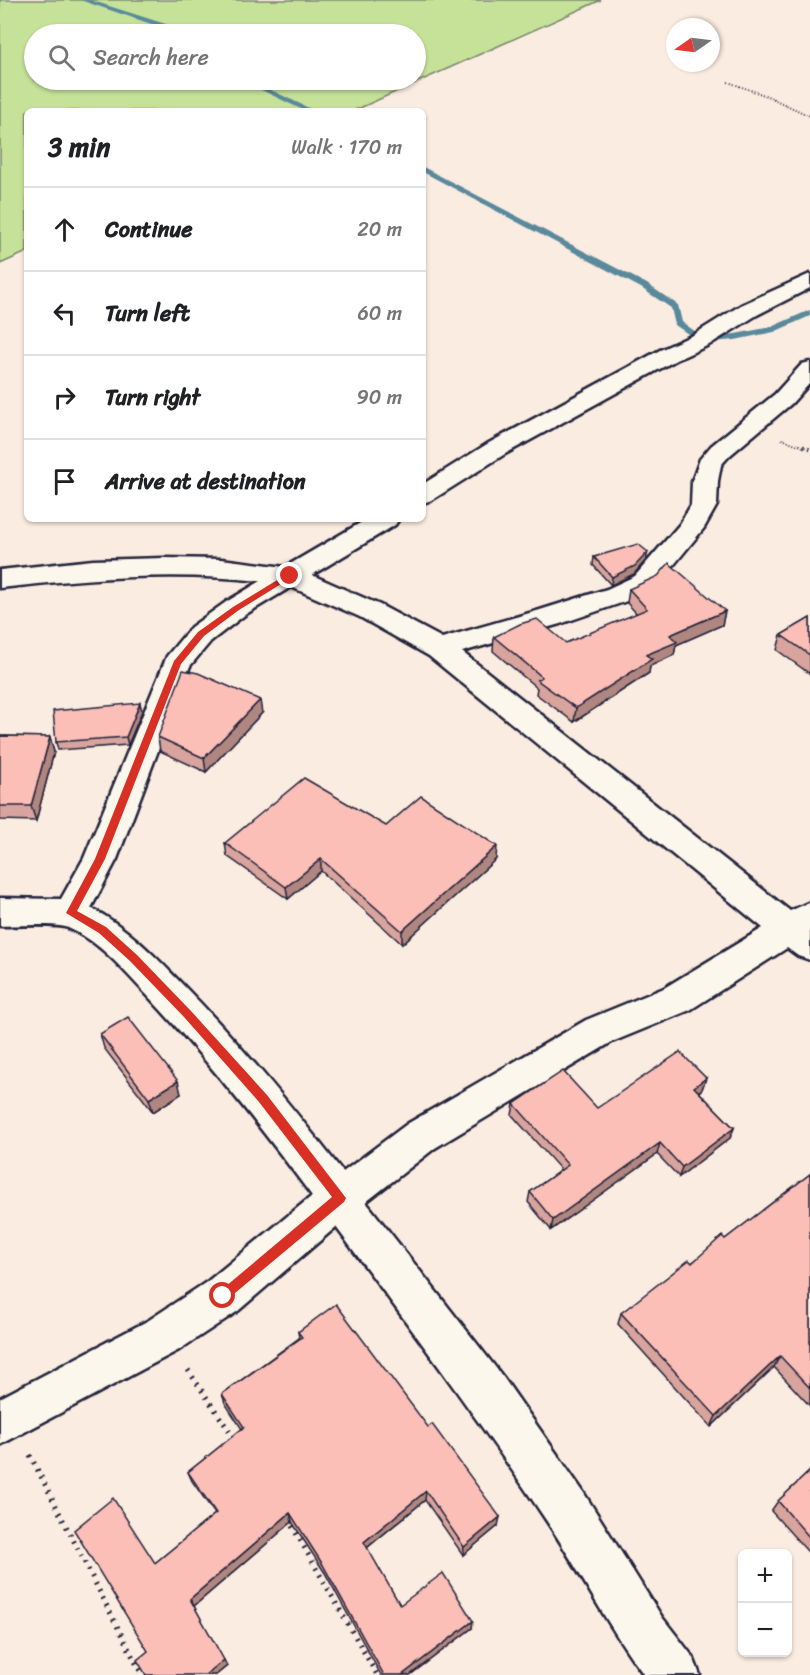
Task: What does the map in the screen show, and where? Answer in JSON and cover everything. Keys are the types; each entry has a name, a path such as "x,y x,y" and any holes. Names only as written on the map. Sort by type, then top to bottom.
{"street":[{"path":"426,493 496,449 668,355 701,340 749,310 809,281"},
{"path":"439,649 562,613 617,595 645,582 691,528 704,505 709,464 720,451 765,416 810,369"},
{"path":"71,913 100,859 177,663 201,634 236,608 381,522"},
{"path":"0,579 93,569 164,567 221,568 290,576 370,611 439,649 803,930 677,999 599,1031 422,1136 340,1198 223,1296 164,1335 5,1419"},
{"path":"0,912 71,913 102,930 134,958 188,1014 263,1099 487,1393 564,1508 644,1635 675,1675"}],"path":[{"path":"728,82 783,102 810,116"},
{"path":"164,1335 241,1448"},
{"path":"5,1419 142,1675"},
{"path":"286,1515 377,1675"}],"green space":[{"path":"0,0 601,0 426,78 426,24 24,24 24,90 400,90 360,108 24,108 24,253 0,264"}],"building":[{"path":"638,544 648,552 635,566 612,577 594,557"},
{"path":"669,563 725,611 670,635 677,642 646,655 652,659 576,708 537,680 542,677 494,637 520,624 537,619 566,643 647,609 629,589 658,576"},
{"path":"810,618 810,655 781,635"},
{"path":"183,670 198,673 260,700 204,758 158,737"},
{"path":"140,703 126,737 56,742 53,711"},
{"path":"0,736 50,737 31,806 0,806"},
{"path":"304,778 386,826 421,796 497,846 402,931 321,859 286,887 225,843"},
{"path":"128,1017 178,1081 149,1099 100,1034"},
{"path":"680,1052 706,1078 694,1087 734,1128 682,1167 660,1143 553,1220 530,1192 568,1165 514,1104 563,1071 597,1108"},
{"path":"810,1174 810,1388 780,1356 716,1416 621,1313 689,1260 692,1263 722,1236 725,1239"},
{"path":"336,1304 428,1427 432,1424 500,1517 464,1547 426,1491 364,1542 400,1605 443,1573 473,1621 402,1675 384,1675 323,1565 290,1513 190,1599 224,1660 205,1675 146,1675 137,1660 148,1651 74,1530 113,1498 155,1563 216,1513 188,1472 244,1427 222,1394 302,1337 298,1332"},
{"path":"810,1471 810,1538 778,1501"}],"waterway":[{"path":"83,0 160,24"},
{"path":"266,90 305,108"},
{"path":"426,171 644,286 675,307 678,323 701,340 735,337 774,329 810,313"}],"route":[{"path":"223,1296 340,1198 263,1099 188,1014 134,958 102,930 71,913 100,859 177,663 201,634 236,608 290,576"}]}
